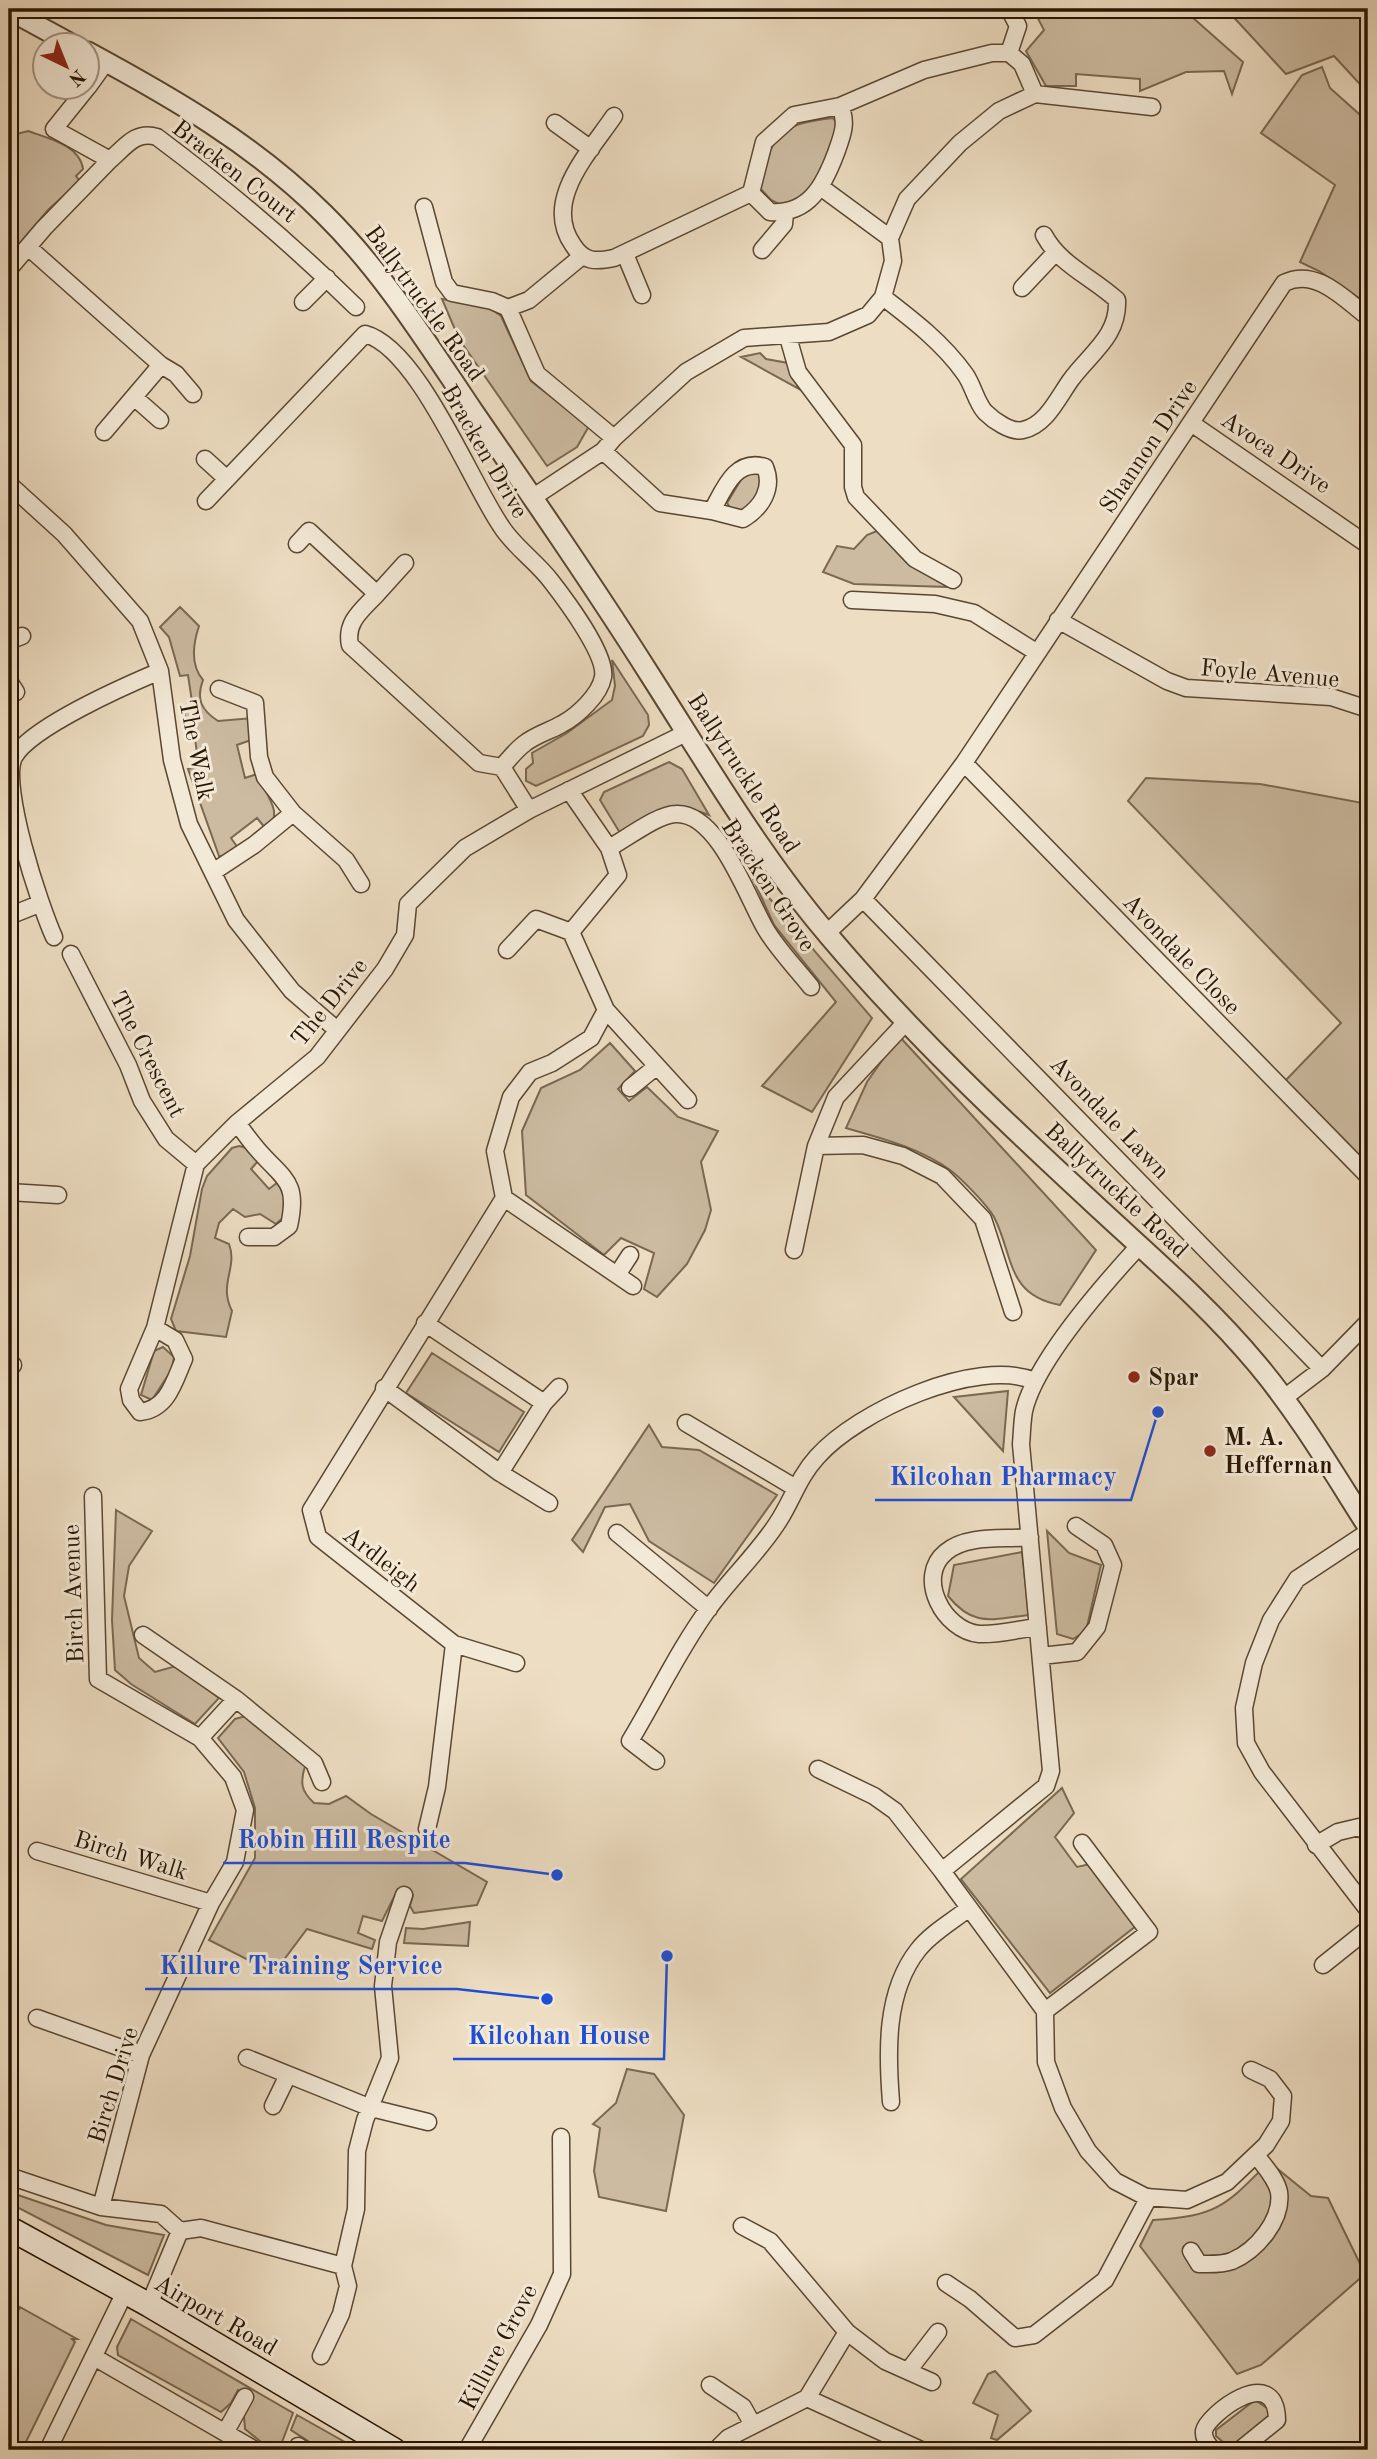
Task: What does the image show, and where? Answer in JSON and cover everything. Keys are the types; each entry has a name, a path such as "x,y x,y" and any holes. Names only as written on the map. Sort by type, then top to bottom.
{"main road":[{"name":"Airport Road","path":"9,2228 149,2305 394,2450"}],"street":[{"path":"1009,9 1018,26 1009,53"},
{"path":"9,10 49,32"},
{"path":"614,116 566,190 560,218 567,237 581,257 596,262 625,254 751,193 764,142 794,115 840,106 924,70 992,53 1009,53 1022,64 1035,94"},
{"name":"Ballytruckle Road","path":"102,60 226,132 270,165 326,215 355,246 401,306 532,498 744,824 827,933 906,1022 1221,1324 1284,1398 1368,1530"},
{"path":"102,67 106,62"},
{"path":"532,498 603,451 686,372 744,338 788,337 829,332 868,314 883,297 892,261 890,237 907,199 960,143 999,111 1035,94 1153,107"},
{"path":"75,102 54,129 110,160"},
{"path":"751,193 769,212 785,213 807,202 822,188 844,129 844,116 840,106"},
{"path":"555,123 592,149"},
{"name":"Bracken Court","path":"9,269 110,160 135,137 146,134 157,137 226,188 356,307"},
{"path":"822,188 890,237"},
{"path":"424,206 444,282 452,293 492,301 508,308 537,374 614,438"},
{"path":"762,250 784,224 785,213"},
{"path":"883,297 943,346 967,376 985,411 1013,431 1023,430 1049,412 1073,377 1099,351 1118,315 1117,300 1099,283 1054,254 1044,235"},
{"path":"28,247 162,365 177,374 193,394"},
{"path":"625,254 642,295"},
{"path":"1022,288 1054,254"},
{"path":"508,308 529,300 581,257"},
{"name":"Shannon Drive","path":"827,933 863,899 964,763 1284,283 1304,276 1317,280 1368,317"},
{"path":"303,302 327,278"},
{"name":"Bracken Drive","path":"206,501 365,334 377,337 415,378 497,520 550,579 600,655 603,676 597,692 565,723 526,742 502,767"},
{"path":"788,337 798,372 853,445 853,487 856,497 915,559 953,580"},
{"path":"104,432 162,365"},
{"path":"134,397 160,420"},
{"name":"Avoca Drive","path":"1191,423 1368,545"},
{"path":"603,451 660,503 712,511"},
{"path":"205,459 227,479"},
{"name":"The Walk","path":"9,484 64,534 140,621 160,671 172,760 189,824 236,920 292,991 337,1030"},
{"path":"297,544 309,531 377,594"},
{"path":"405,563 352,620 347,633 350,645 479,763 502,767 529,810"},
{"path":"852,600 934,604 974,613 1036,652"},
{"name":"Foyle Avenue","path":"1058,620 1167,681 1186,688 1331,697 1368,709"},
{"path":"54,937 40,904 18,828 12,760 22,745 113,691 160,671"},
{"path":"219,690 256,703 259,757 265,777 293,813 346,860 361,884"},
{"name":"The Drive","path":"196,1164 237,1123 317,1057 366,996 405,935 408,904 466,848 529,810 687,733"},
{"name":"Avondale Close","path":"964,763 1368,1176"},
{"path":"569,790 610,848 618,875 571,932"},
{"path":"213,872 254,845 293,813"},
{"name":"Bracken Grove","path":"610,848 665,816 677,813 692,817 708,828 737,870 766,930 811,987"},
{"name":"Avondale Lawn","path":"863,899 1322,1369"},
{"path":"9,916 40,904"},
{"path":"507,950 536,919 571,932 606,1010 688,1100"},
{"name":"The Crescent","path":"71,954 128,1065 142,1101 166,1139 196,1164"},
{"path":"606,1010 591,1038 552,1063 530,1072 511,1097 495,1151 504,1198 634,1286"},
{"path":"794,1250 816,1146 836,1097 906,1022"},
{"path":"630,1088 657,1066"},
{"path":"237,1123 258,1150 288,1178 293,1206 289,1226 274,1237 248,1237"},
{"path":"816,1146 863,1145 903,1156 942,1176 983,1219 1013,1312"},
{"path":"155,1328 175,1340 184,1359 165,1401 149,1411 139,1412 131,1400 129,1389 155,1328 196,1164"},
{"path":"9,1192 58,1195"},
{"name":"Ardleigh","path":"504,1198 311,1510 312,1525 317,1538 453,1644 516,1663"},
{"path":"942,1871 1046,1786 1051,1771 1021,1444 1024,1411 1035,1381 1096,1293 1139,1246"},
{"path":"617,1275 630,1255"},
{"path":"1284,1398 1322,1369 1368,1322"},
{"path":"425,1323 544,1403"},
{"path":"656,1761 630,1741 709,1609 779,1521 794,1487 819,1455 856,1426 902,1401 947,1385 987,1375 1014,1375 1035,1381"},
{"path":"500,1473 544,1403 559,1387"},
{"path":"384,1388 500,1473 549,1503"},
{"path":"687,1423 794,1487"},
{"name":"Birch Avenue","path":"93,1496 98,1679 200,1738 233,1777 244,1810 242,1836 235,1861 211,1903"},
{"path":"1041,1656 1077,1652 1097,1627 1108,1592 1113,1565 1104,1545 1076,1526"},
{"path":"1368,1530 1297,1579 1271,1620 1262,1641 1244,1708 1246,1743 1262,1772 1368,1910"},
{"path":"617,1533 709,1609"},
{"path":"1030,1537 969,1541 945,1552 932,1577 935,1598 951,1622 977,1634 1038,1627"},
{"path":"143,1635 236,1699 314,1763 321,1782"},
{"path":"428,1829 437,1787 453,1644"},
{"path":"200,1738 236,1699"},
{"path":"818,1769 874,1796 895,1811 1045,2011 1046,2062 1063,2108 1088,2151 1115,2181 1149,2197 1187,2200 1227,2182 1256,2155 1281,2121 1283,2096 1270,2080 1251,2070"},
{"path":"1316,1845 1338,1832 1359,1827 1368,1833"},
{"path":"1045,2011 1149,1932 1082,1843"},
{"name":"Birch Walk","path":"37,1851 211,1903"},
{"path":"321,2356 341,2314 348,2286 343,2266 356,2209 357,2151 390,2058 383,1986 388,1942 404,1895"},
{"name":"Birch Drive","path":"101,2207 141,2054 211,1903"},
{"path":"891,2102 887,2052 898,1992 909,1964 920,1947 969,1908"},
{"path":"1323,1965 1368,1929"},
{"path":"37,2018 141,2054"},
{"path":"247,2058 371,2108 428,2122"},
{"path":"273,2106 288,2076"},
{"name":"Killure Grove","path":"467,2450 539,2325 562,2274 561,2137"},
{"path":"1191,2251 1199,2264 1233,2260 1255,2244 1273,2223 1279,2204 1278,2190 1273,2176 1256,2155"},
{"path":"9,2176 101,2207 161,2214 180,2231 201,2228 343,2266"},
{"path":"946,2283 970,2299 1015,2338 1034,2335 1105,2280 1149,2197"},
{"path":"742,2227 770,2241 847,2332 885,2361 932,2382"},
{"path":"149,2305 180,2231"},
{"path":"48,2450 125,2292"},
{"path":"716,2450 728,2438 807,2398 847,2332"},
{"path":"908,2371 938,2332"},
{"path":"94,2357 255,2450"},
{"path":"710,2385 743,2407 753,2425"},
{"path":"1213,2450 1206,2442 1204,2432 1208,2424 1247,2393 1257,2391 1277,2408 1277,2420 1240,2450"},
{"path":"225,2433 245,2397"},
{"path":"807,2398 885,2443 921,2450"},
{"path":"296,2450 298,2446 304,2450"}],"shaded area":[{"path":"1033,9 1183,9 1243,62 1232,94 1224,71 1186,72 1140,91 1140,79 1076,74 1076,86 1046,86 1026,51 1044,30"},
{"path":"1226,9 1368,9 1368,93 1334,56 1286,74"},
{"path":"1322,67 1330,88 1368,122 1368,304 1319,271 1300,262 1335,185 1261,133 1302,75"},
{"path":"833,118 838,125 825,162 813,184 805,193 783,206 771,200 758,186 769,154 780,135 800,124"},
{"path":"28,131 69,148 81,161 83,169 76,176 80,181 48,210 9,256 9,136"},
{"path":"442,299 487,306 501,316 531,381 589,426 577,447 547,466 459,339"},
{"path":"760,353 766,359 788,363 799,389 741,357"},
{"path":"745,473 762,474 763,487 746,511 732,510 727,503"},
{"path":"877,531 908,564 948,587 854,584 823,572 837,546 854,549 867,535"},
{"path":"180,607 199,626 194,661 203,680 200,693 202,704 218,721 253,718 251,740 237,745 245,778 257,774 274,810 272,823 266,829 257,818 231,838 238,848 229,856 219,856 188,769 199,767 195,739 188,739 184,709 193,708 188,675 180,676 169,637 160,627"},
{"path":"612,660 648,715 649,725 643,736 536,786 526,781 526,769 533,763 532,753 567,733 612,700 615,686"},
{"path":"669,762 682,769 709,815 682,808 662,810 620,833 600,800 604,792"},
{"path":"1146,778 1260,784 1368,804 1368,1165 1285,1081 1341,1023 1128,801"},
{"path":"753,879 872,1018 812,1112 762,1086 836,1002 774,925"},
{"path":"899,1036 1096,1250 1060,1305 1042,1300 1030,1293 1021,1283 1014,1272 994,1217 955,1174 913,1150 846,1128 867,1082"},
{"path":"610,1043 635,1071 618,1089 629,1101 647,1087 678,1117 718,1131 701,1162 711,1210 705,1230 687,1264 657,1297 644,1289 654,1253 621,1238 604,1255 526,1195 522,1131 541,1088 580,1070"},
{"path":"232,1148 247,1148 259,1160 251,1169 269,1189 278,1182 285,1199 286,1215 276,1224 260,1214 245,1217 233,1209 219,1223 215,1238 229,1244 231,1253 227,1293 232,1311 226,1337 176,1331 171,1319 190,1256 202,1189 207,1176"},
{"path":"163,1347 174,1357 172,1369 152,1400 141,1395 154,1351"},
{"path":"432,1353 524,1412 499,1452 406,1393"},
{"path":"1008,1391 1003,1451 954,1397"},
{"path":"649,1425 662,1447 699,1450 777,1495 714,1583 649,1541 630,1504 605,1507 583,1552 572,1540"},
{"path":"116,1510 152,1531 129,1566 124,1596 139,1658 155,1672 176,1666 219,1698 195,1724 131,1684 115,1670 112,1620"},
{"path":"1047,1531 1069,1553 1101,1565 1086,1631 1073,1639 1057,1634"},
{"path":"1022,1552 1029,1615 994,1619 975,1617 957,1606 948,1596 954,1565"},
{"path":"246,1716 305,1766 303,1786 306,1795 314,1803 329,1804 346,1796 371,1814 487,1882 477,1905 414,1913 410,1906 413,1895 398,1889 382,1921 363,1916 358,1933 375,1940 372,1949 307,1929 274,1973 209,1940 255,1858 255,1808 244,1772 218,1738 235,1719"},
{"path":"1062,1788 1074,1813 1055,1837 1077,1867 1090,1864 1136,1926 1050,1993 961,1879"},
{"path":"470,1922 468,1946 404,1943 406,1928 423,1929"},
{"path":"627,2069 654,2074 684,2115 666,2211 599,2197 594,2171 600,2128 593,2124 616,2103"},
{"path":"1269,2162 1311,2196 1328,2198 1365,2274 1261,2365 1237,2374 1140,2246 1153,2220 1192,2215 1219,2206"},
{"path":"9,2192 106,2225 164,2235 148,2275 9,2203"},
{"path":"20,2307 77,2339 72,2339 75,2342 22,2450 9,2450 9,2328"},
{"path":"131,2319 293,2413 279,2450 267,2450 266,2446 245,2429 244,2416 253,2398 238,2390 231,2403 221,2412 118,2355 117,2347"},
{"path":"995,2371 1031,2411 997,2440 991,2438 998,2415 973,2403 988,2374"},
{"path":"1255,2400 1270,2410 1268,2417 1231,2449 1216,2436 1216,2430"},
{"path":"297,2415 359,2450 322,2450 291,2430"}],"place":[{"name":"Spar","path":"1134,1377"},
{"name":"Kilcohan Pharmacy","path":"1158,1412"},
{"name":"M. A. Heffernan","path":"1210,1451"},
{"name":"Robin Hill Respite","path":"557,1875"},
{"name":"Kilcohan House","path":"667,1956"},
{"name":"Killure Training Service","path":"547,1999"}]}
